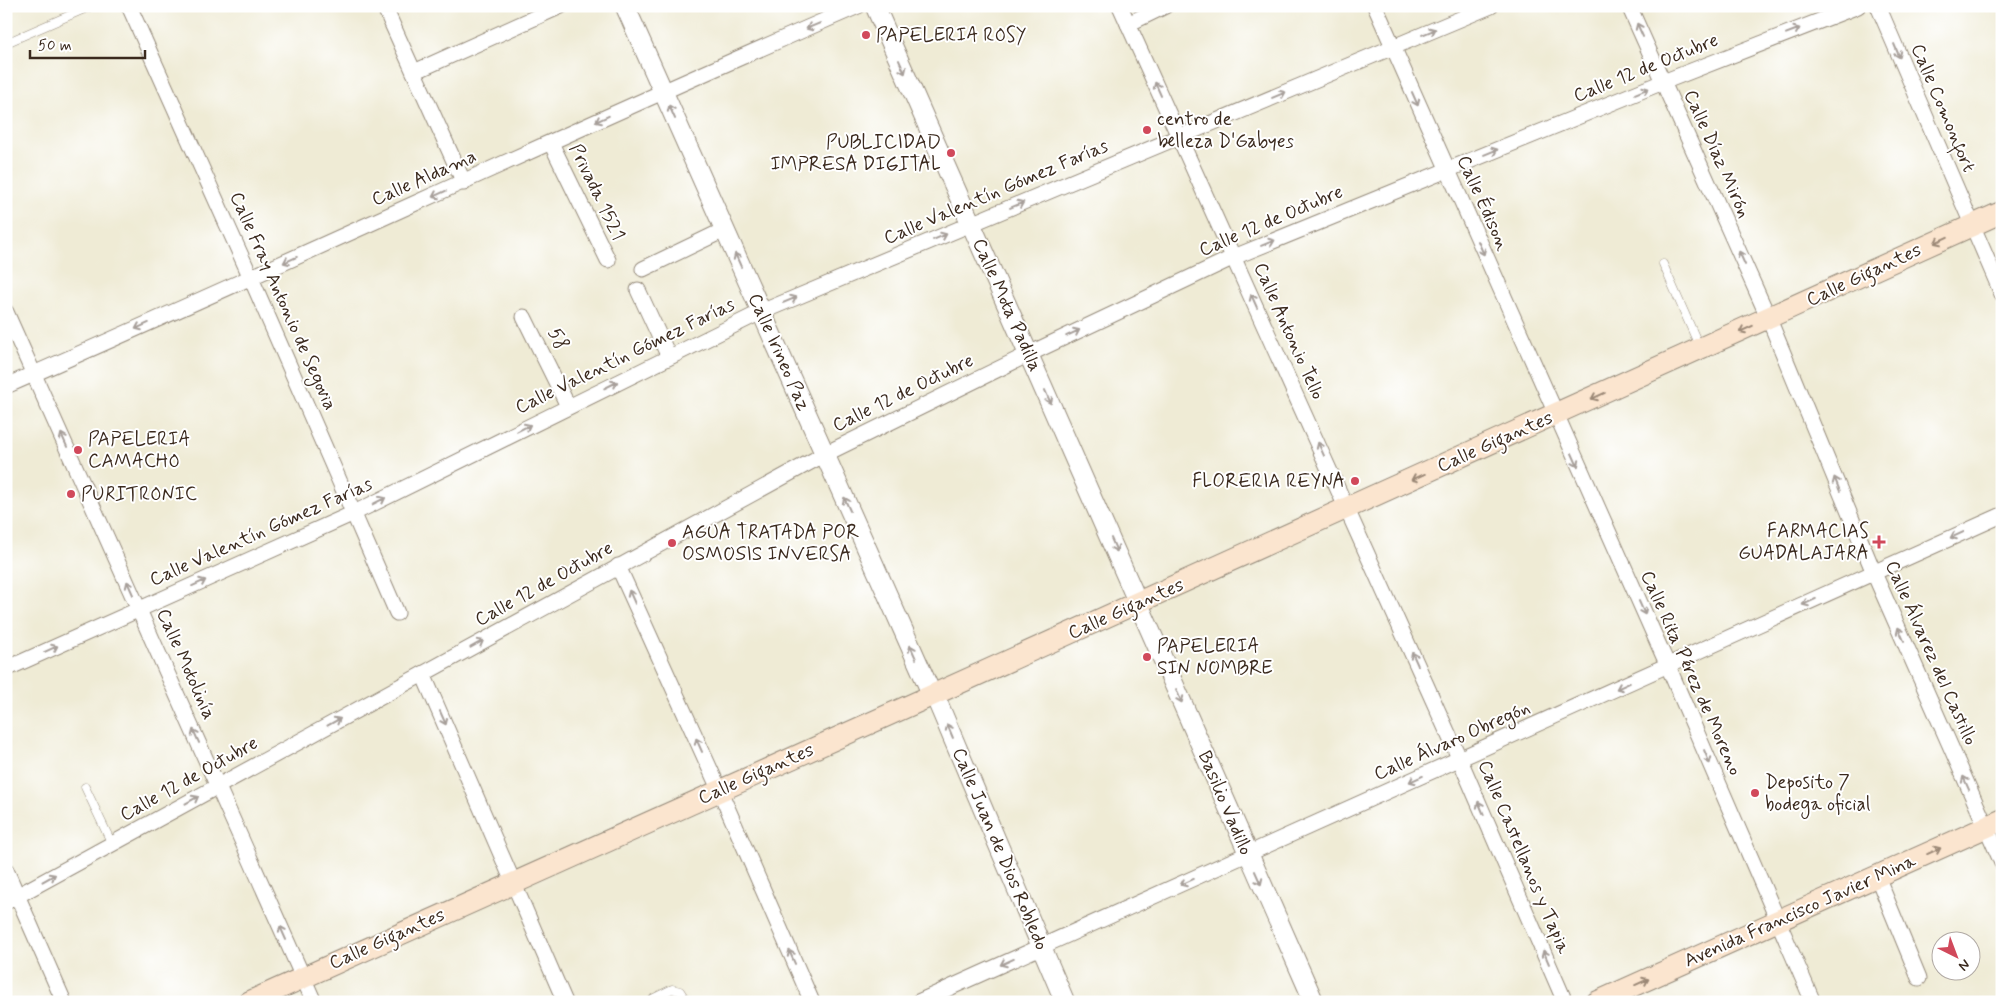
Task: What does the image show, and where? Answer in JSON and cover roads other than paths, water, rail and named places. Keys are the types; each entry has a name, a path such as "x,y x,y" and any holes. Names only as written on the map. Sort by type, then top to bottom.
{"main road":[{"name":"Calle Gigantes","path":"249,1002 719,790 936,696 2002,212"},
{"name":"Avenida Francisco Javier Mina","path":"1597,1002 1994,824"}],"street":[{"name":"Calle Fray Antonio de Segovia","path":"129,6 251,278 397,613"},
{"path":"384,6 464,183"},
{"path":"414,72 561,6"},
{"name":"Calle Irineo Paz","path":"625,6 929,688 936,696"},
{"name":"Calle Aldama","path":"6,386 464,183 662,91 858,6"},
{"name":"Calle Mota Padilla","path":"875,6 1140,603"},
{"name":"Calle Antonio Tello","path":"1120,6 1348,509"},
{"path":"1128,24 1165,6"},
{"name":"Calle Édison","path":"1375,6 1555,415"},
{"name":"Calle Valentín Gómez Farías","path":"6,669 354,513 761,312 1180,138 1491,6"},
{"name":"Calle Díaz Mirón","path":"1629,6 1769,319"},
{"name":"Calle 12 de Octubre","path":"12,899 825,454 1029,354 1234,257 1663,82 1858,6"},
{"name":"Calle Comonfort","path":"1878,6 2002,294"},
{"name":"Privada 1521","path":"551,142 608,260"},
{"path":"643,269 724,230"},
{"path":"638,290 669,356"},
{"name":"Calle Motolinía","path":"6,312 314,1002"},
{"name":"58","path":"524,317 568,406"},
{"name":"Calle Álvarez del Castillo","path":"1769,319 1874,573 1994,824 2002,863"},
{"name":"Calle Rita Pérez de Moreno","path":"1555,415 1668,666 1813,1002"},
{"name":"Calle Castellanos y Tapia","path":"1348,509 1566,1002"},
{"name":"Calle Álvaro Obregón","path":"918,1002 2002,515"},
{"path":"618,566 812,1002"},
{"name":"Basilio Vadillo","path":"1140,603 1247,854 1314,1002"},
{"path":"423,674 565,1002"},
{"name":"Calle Juan de Dios Robledo","path":"936,696 1065,1002"},
{"path":"6,870 12,899 64,1002"},
{"path":"1877,876 1919,978"}],"lane":[{"path":"6,43 90,6"},
{"path":"1663,264 1701,350"},
{"path":"85,787 112,844"},
{"path":"651,1002 654,998 672,989 680,991 686,1002"}],"place":[{"name":"PAPELERIA ROSY","path":"866,35"},
{"name":"centro de belleza D'Gabyes","path":"1147,130"},
{"name":"PUBLICIDAD IMPRESA DIGITAL","path":"951,153"},
{"name":"PAPELERIA CAMACHO","path":"78,450"},
{"name":"FLORERIA REYNA","path":"1355,481"},
{"name":"PURITRONIC","path":"71,494"},
{"name":"FARMACIAS GUADALAJARA","path":"1879,542"},
{"name":"AGUA TRATADA POR OSMOSIS INVERSA","path":"672,543"},
{"name":"PAPELERIA SIN NOMBRE","path":"1147,657"},
{"name":"Deposito 7 bodega oficial","path":"1755,793"}]}
